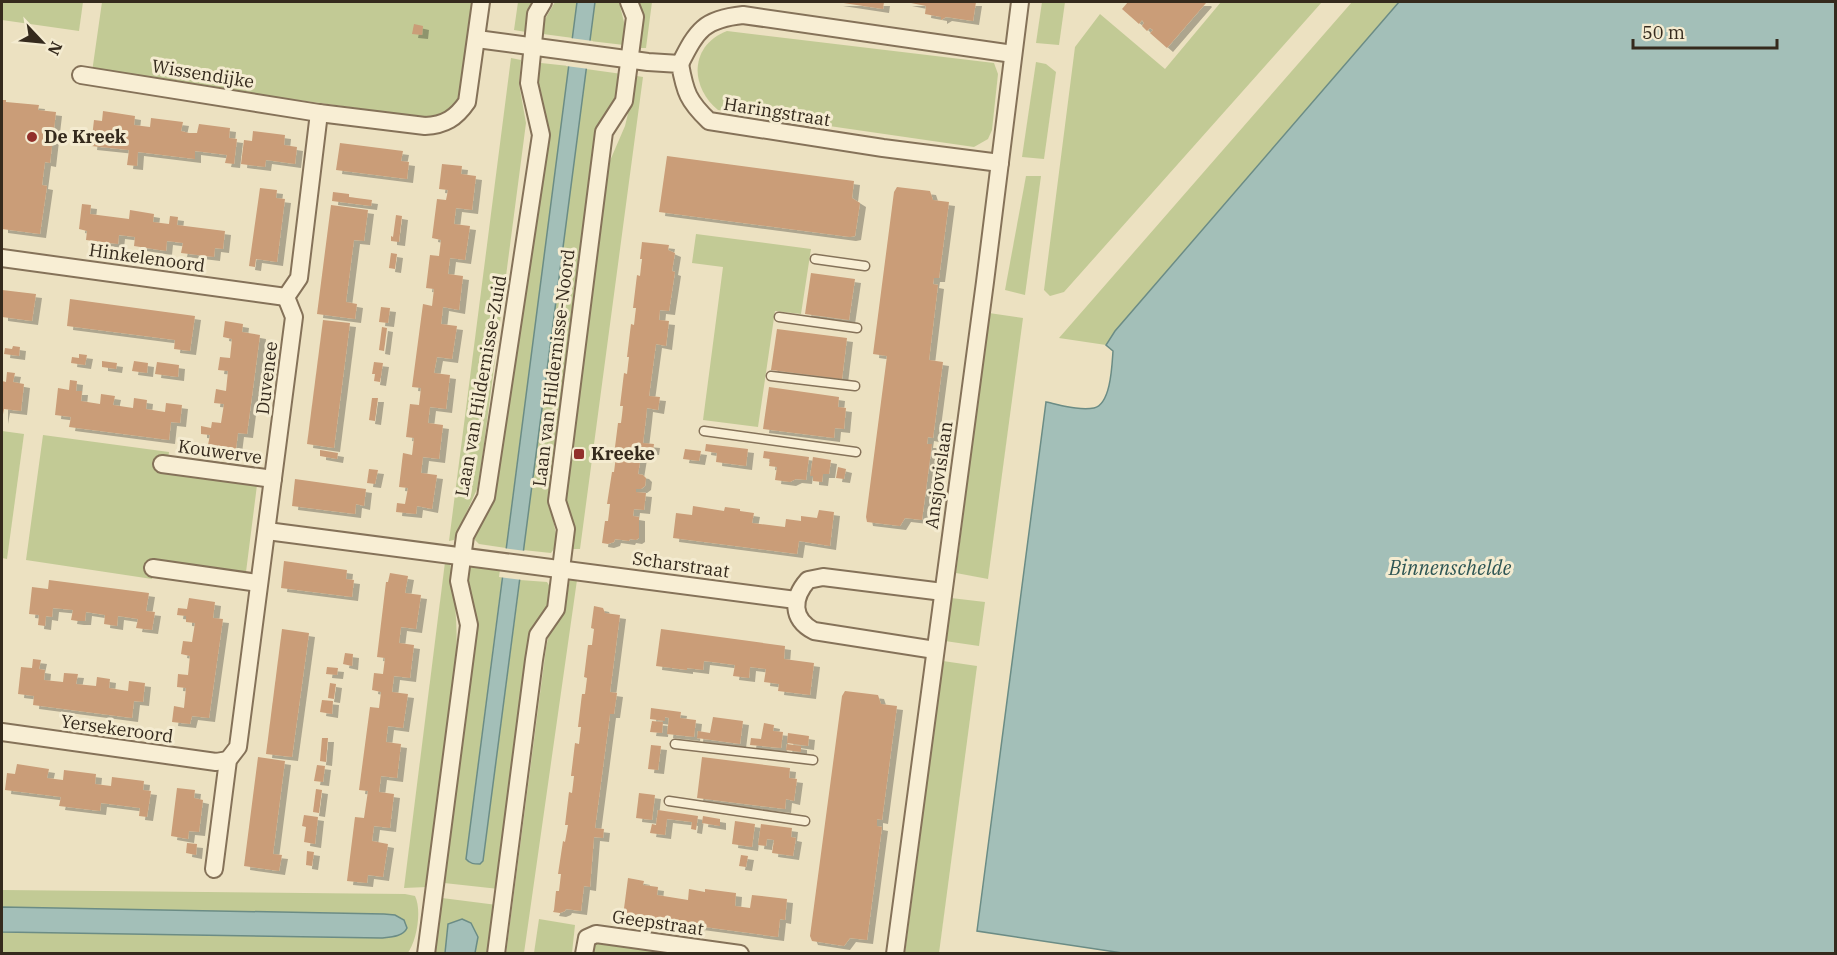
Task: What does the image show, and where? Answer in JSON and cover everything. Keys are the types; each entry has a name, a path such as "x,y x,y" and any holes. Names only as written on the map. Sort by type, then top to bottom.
{"street":[{"path":"286,297 299,278 319,113 425,126 438,126 450,121 466,102 481,2"},
{"name":"Laan van Hildernisse-Zuid","path":"426,954 469,625 459,581 462,557 465,537 486,497 542,135 529,83 536,14 543,2"},
{"name":"Laan van Hildernisse-Noord","path":"496,954 538,635 556,609 566,529 557,501 604,132 624,101 635,17 629,2"},
{"name":"Ansjovislaan","path":"895,954 1020,2"},
{"path":"477,39 680,64 692,42 705,26 721,17 743,15 1013,54"},
{"name":"Haringstraat","path":"680,64 683,83 692,105 709,121 883,148 1000,163"},
{"name":"Wissendijke","path":"81,75 319,113"},
{"name":"Hinkelenoord","path":"2,258 286,297"},
{"name":"Duvenee","path":"213,869 228,760 238,747 258,583 267,531 294,316 286,297"},
{"name":"Kouwerve","path":"162,464 273,479"},
{"path":"267,531 561,570"},
{"path":"153,567 258,583"},
{"name":"Scharstraat","path":"561,570 796,600"},
{"path":"935,650 814,631 802,625 797,614 796,600 800,589 808,580 823,577 943,592"},
{"name":"Yersekeroord","path":"2,732 216,762 228,760"},
{"name":"Geepstraat","path":"584,954 587,938 596,934 740,954"}],"lane":[{"path":"815,259 865,266"},
{"path":"779,317 856,328"},
{"path":"771,376 855,386"},
{"path":"704,430 856,452"},
{"path":"675,744 813,760"},
{"path":"669,801 805,821"}],"green space":[{"path":"2,2 83,2 79,31 2,20"},
{"path":"102,2 473,2 465,83 459,103 453,109 430,118 92,72"},
{"path":"518,2 537,2 529,16 526,32 514,30"},
{"path":"555,2 577,2 573,38 543,34 545,19"},
{"path":"595,2 619,2 624,22 624,45 590,41"},
{"path":"638,2 652,2 646,48 640,48 642,12"},
{"path":"1042,2 1065,2 1059,45 1036,43"},
{"path":"1221,2 1322,2 1064,292 1050,296 1044,290 1075,47 1100,14 1165,69"},
{"path":"1352,2 1399,2 1115,331 1106,345 1059,338"},
{"path":"727,31 994,63 998,74 992,130 988,139 974,147 718,110 702,90 698,78 698,67 700,56 706,46 715,37"},
{"path":"511,58 521,60 519,84 526,123 477,489 454,540 449,541"},
{"path":"1036,62 1046,64 1056,72 1044,159 1022,157"},
{"path":"541,63 569,66 506,548 479,544 473,538 492,504 539,91 538,65"},
{"path":"586,69 622,74 617,100 603,116 600,124 549,501 558,543 551,553 523,550"},
{"path":"637,76 643,77 580,549 572,549 575,527 562,496 609,163 625,126"},
{"path":"1026,176 1041,176 1025,295 1005,290"},
{"path":"696,234 811,249 801,314 775,311 758,427 703,420 723,267 692,263"},
{"path":"989,313 1023,318 988,579 956,573"},
{"path":"2,431 24,434 7,559 2,558"},
{"path":"43,435 169,452 166,474 257,485 246,572 155,560 152,579 26,560"},
{"path":"445,562 450,563 453,588 456,661 427,887 404,888"},
{"path":"467,564 503,569 466,859 471,864 483,861 520,580 547,582 552,590 499,889 444,883 475,639"},
{"path":"570,579 577,580 524,953 506,954 546,648 549,634 566,601"},
{"path":"951,598 985,602 979,646 945,641"},
{"path":"943,661 977,666 939,953 905,953"},
{"path":"2,890 405,894 415,896 418,917 416,934 407,954 2,953 2,932 388,937 395,915 2,907"},
{"path":"442,898 497,905 490,953 475,953 478,936 462,919 448,924 445,953 434,954"},
{"path":"539,919 575,925 572,953 534,953"},
{"path":"595,942 680,954 593,954"}],"water":[{"path":"577,2 595,2 483,861 480,864 474,864 466,859"},
{"name":"Binnenschelde","path":"1399,2 1835,2 1835,953 1129,954 977,931 1046,402 1083,409 1100,405 1110,383 1112,365 1113,351 1106,345 1115,331"},
{"path":"2,907 384,914 395,915 404,920 407,928 399,935 381,938 2,932"},
{"path":"462,919 471,923 478,937 475,953 445,953 448,924"}],"pier":[{"path":"570,38 593,41 589,69 566,66"},
{"path":"503,548 526,551 523,580 499,577"}],"building":[{"path":"837,2 884,2 883,9"},
{"path":"906,2 976,2 973,21 946,17 941,20 941,17 925,14 926,6"},
{"path":"1128,2 1206,3 1167,48 1150,33 1153,30 1150,28 1147,31 1142,26 1144,23 1142,20 1139,24 1122,9"},
{"path":"414,24 423,26 422,35 412,34"},
{"path":"2,100 39,105 38,110 56,112 50,163 45,162 42,185 47,186 40,234 2,229"},
{"path":"103,111 135,116 134,125 150,127 151,118 183,122 181,131 189,133 197,133 199,124 230,128 229,138 237,139 234,164 225,163 227,155 195,151 195,159 138,152 137,166 127,165 129,150 91,146 94,120 102,121"},
{"path":"253,131 285,135 284,145 297,147 295,164 266,160 265,167 241,164 244,140 252,141"},
{"path":"340,143 403,151 401,161 409,162 407,179 336,170"},
{"path":"667,156 854,181 852,198 860,203 855,236 659,212"},
{"path":"442,164 462,166 461,174 476,176 472,210 456,208 454,224 470,226 465,260 450,258 448,274 463,276 459,310 443,307 441,324 457,326 452,359 437,357 434,373 450,375 446,409 430,407 428,423 443,425 439,459 423,457 421,473 437,475 432,509 417,506 416,514 396,512 397,503 405,504 408,488 399,487 403,453 412,455 414,438 406,437 410,404 419,405 421,388 412,387 423,304 432,306 434,289 426,288 430,255 439,256 441,240 432,238 437,199 446,200 448,190 439,189"},
{"path":"897,187 930,191 933,200 949,202 939,278 934,278 933,284 938,285 929,360 943,362 933,438 928,437 927,444 932,444 922,520 905,518 900,526 867,522 866,517 887,356 873,354 894,192"},
{"path":"260,188 277,190 276,198 285,199 277,262 256,259 255,267 249,266"},
{"path":"333,192 372,200 371,206 332,201"},
{"path":"82,204 91,205 90,214 129,219 130,210 154,214 153,222 169,224 170,216 178,217 177,225 225,231 223,249 215,248 214,257 181,253 183,243 167,241 166,251 134,246 135,237 119,235 118,244 86,240 87,231 79,229"},
{"path":"331,205 368,210 364,241 354,240 346,302 357,304 355,319 317,314"},
{"path":"396,215 402,216 399,242 391,241"},
{"path":"642,242 669,245 668,250 675,253 672,271 675,272 669,311 660,310 659,320 669,321 666,346 656,344 649,396 660,397 658,410 647,408 643,443 654,444 653,451 642,450 638,474 646,478 645,486 636,489 636,492 646,493 644,510 634,509 633,516 639,517 639,538 629,541 615,539 614,542 608,544 602,543 605,521 608,521 610,504 607,504 612,472 614,472 618,423 621,423 623,406 620,406 624,373 627,374 631,324 634,325 636,308 633,308 637,275 640,276"},
{"path":"391,253 397,254 395,269 389,268"},
{"path":"811,273 855,279 849,320 805,314"},
{"path":"2,290 36,294 32,321 2,317"},
{"path":"70,299 195,316 190,351 174,349 175,340 67,326"},
{"path":"381,307 390,308 388,323 379,322"},
{"path":"323,320 350,323 334,448 307,444"},
{"path":"225,321 243,324 242,332 260,335 247,434 238,433 236,449 208,445 210,435 201,434 201,426 211,428 212,422 221,423 224,404 214,403 216,389 226,391 228,371 218,370 220,357 230,358 232,339 223,337"},
{"path":"382,327 387,328 384,351 379,350"},
{"path":"777,329 847,338 842,379 771,370"},
{"path":"13,346 20,347 19,356 4,354 5,348 12,349"},
{"path":"79,354 87,355 85,365 71,363 72,357 79,358"},
{"path":"102,361 117,363 116,369 102,367"},
{"path":"134,361 148,363 147,373 132,371"},
{"path":"157,362 179,365 178,377 155,374"},
{"path":"374,362 383,363 380,382 374,381 375,374 372,374"},
{"path":"7,372 15,373 13,382 24,384 21,411 4,409 2,420 2,381 6,382"},
{"path":"70,380 77,381 76,391 82,391 81,401 100,404 101,394 115,396 113,405 133,408 134,398 147,400 146,409 165,412 166,403 182,405 180,423 171,422 169,440 69,427 71,417 55,415 58,388 69,390"},
{"path":"769,387 839,397 838,407 846,408 844,429 835,428 834,438 763,429"},
{"path":"372,398 378,398 375,421 369,420"},
{"path":"706,444 748,449 746,466 716,462 717,453 705,451"},
{"path":"685,449 701,451 699,461 683,459"},
{"path":"320,450 338,453 337,459 320,456"},
{"path":"764,451 809,457 806,480 796,479 790,482 775,480 777,467 769,466 770,459 763,458"},
{"path":"813,457 831,460 829,474 823,474 822,482 813,481 813,476 810,476"},
{"path":"838,467 846,469 844,479 836,478"},
{"path":"369,469 378,470 375,484 367,483"},
{"path":"295,479 366,489 364,506 356,504 355,514 292,506"},
{"path":"693,506 724,511 725,507 740,509 740,511 754,513 752,523 785,527 786,519 801,521 801,516 817,518 819,510 834,512 830,546 799,541 797,554 673,538 676,513 692,515"},
{"path":"284,561 347,570 346,579 354,580 352,597 281,588"},
{"path":"390,573 408,576 405,593 421,595 416,629 401,627 399,643 414,645 410,678 394,676 392,692 408,694 403,728 388,726 386,742 401,744 397,778 381,776 379,792 394,794 390,828 374,826 372,841 388,844 383,877 368,875 367,883 347,881 355,817 364,818 368,791 359,790 370,707 379,708 381,692 372,690 374,673 383,674 385,658 377,657 386,582 388,582"},
{"path":"49,580 149,593 146,611 155,612 152,630 136,628 138,619 118,616 117,626 104,624 105,615 86,612 85,621 71,620 73,610 53,608 52,617 46,616 45,626 38,625 39,615 29,614 32,587 48,589"},
{"path":"189,598 215,602 213,618 223,619 209,718 192,716 190,724 172,722 174,706 184,708 186,688 177,687 178,674 188,675 190,656 181,654 183,641 192,642 195,623 186,622 186,616 177,615 178,608 187,609"},
{"path":"594,606 603,608 605,613 620,615 610,692 617,693 614,714 610,714 595,828 604,829 603,838 594,837 590,887 584,886 581,911 566,909 560,913 553,912 556,891 559,891 561,874 558,874 568,825 565,825 569,792 572,793 574,776 571,776 575,743 579,744 581,727 578,727 582,694 585,694 587,678 584,677 588,645 592,645 594,629 591,628"},
{"path":"282,629 309,633 292,757 266,754"},
{"path":"661,629 785,646 784,659 814,663 810,695 778,691 779,684 764,682 766,669 750,667 749,678 733,676 735,665 720,663 704,661 703,670 656,666"},
{"path":"345,653 353,654 352,666 343,664"},
{"path":"33,659 41,660 39,669 45,670 44,680 63,682 64,673 78,674 76,684 96,686 97,677 110,679 109,688 128,691 129,681 145,683 143,702 134,701 132,718 33,705 34,696 18,694 21,667 32,668"},
{"path":"327,667 338,668 337,675 326,674"},
{"path":"330,683 336,684 334,699 328,698"},
{"path":"845,691 878,695 881,704 897,706 882,820 877,819 877,826 882,827 867,940 850,938 844,946 812,941 810,936 842,696"},
{"path":"322,700 333,701 332,714 320,712"},
{"path":"651,708 681,712 680,718 696,720 694,737 667,734 669,718 665,717 665,721 650,719"},
{"path":"713,717 743,721 740,744 697,738 698,731 710,733"},
{"path":"652,721 663,722 662,733 650,732"},
{"path":"764,723 774,725 773,731 783,732 781,748 750,745 751,738 761,739"},
{"path":"788,733 809,736 808,746 787,743"},
{"path":"322,738 328,738 326,762 320,761"},
{"path":"787,744 801,746 801,752 786,750"},
{"path":"651,745 661,746 658,770 648,769"},
{"path":"258,757 285,761 273,854 282,855 279,871 244,866"},
{"path":"702,757 790,768 789,778 797,779 794,801 786,799 785,809 697,798"},
{"path":"17,764 49,769 47,778 63,780 64,770 96,774 95,784 111,786 112,777 144,781 143,790 151,791 147,817 139,816 140,808 101,803 100,811 59,806 61,797 5,790 7,773 15,774"},
{"path":"317,765 325,766 323,782 314,781"},
{"path":"177,788 195,790 194,798 203,800 199,832 189,831 188,839 171,836"},
{"path":"316,789 322,790 319,813 313,812"},
{"path":"639,793 655,795 652,820 636,818"},
{"path":"658,810 698,816 696,830 691,829 692,822 667,819 665,835 650,833 652,824 656,825"},
{"path":"304,815 318,817 315,844 304,842 306,827 302,826"},
{"path":"703,816 720,819 720,826 702,823"},
{"path":"735,821 755,824 752,847 732,844"},
{"path":"761,824 792,828 791,837 796,838 793,856 772,853 774,840 767,839 766,846 758,845"},
{"path":"187,843 197,844 196,855 186,853"},
{"path":"307,851 314,852 312,866 306,865"},
{"path":"741,855 748,856 746,867 739,866"},
{"path":"628,878 644,881 643,885 658,887 657,895 688,900 689,889 736,893 735,906 750,908 752,895 787,899 785,920 780,919 778,937 623,916"}],"place":[{"name":"De Kreek","path":"32,137"},
{"name":"Kreeke","path":"579,454"}]}
